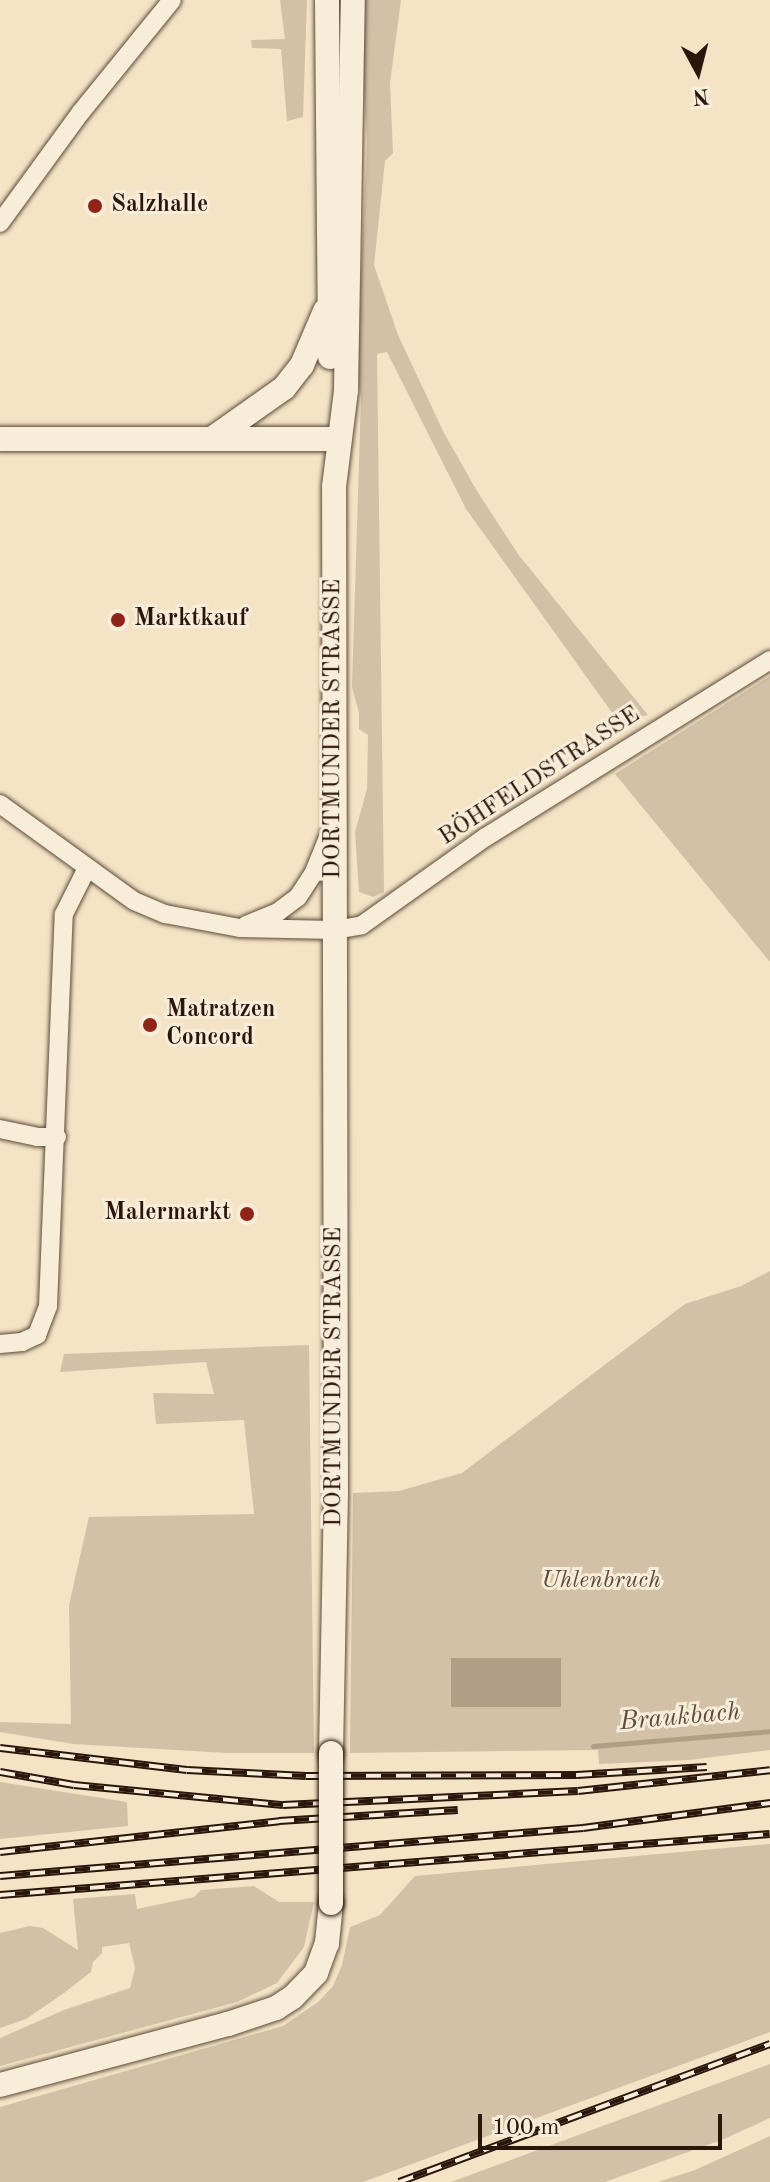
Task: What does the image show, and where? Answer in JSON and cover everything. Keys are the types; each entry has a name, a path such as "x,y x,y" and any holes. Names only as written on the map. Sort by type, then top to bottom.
{"main road":[{"name":"DORTMUNDER STRASSE","path":"0,2085 276,2008 299,1992 316,1973 327,1943 331,1903 336,1494 333,827 337,439 331,388 327,0"},
{"name":"DORTMUNDER STRASSE","path":"337,439 346,390 353,0"},
{"path":"210,440 269,402 302,365 323,321 329,289"},
{"path":"0,439 337,439"}],"street":[{"path":"0,223 81,112 172,0"},
{"name":"BÖHFELDSTRASSE","path":"0,804 134,901 155,910 201,923 240,928 335,930 374,920 486,837 770,660"},
{"path":"240,928 278,912 298,897 314,872 333,827"},
{"path":"0,1344 22,1342 37,1335 46,1320 57,1137 64,914 87,868"},
{"path":"0,1129 37,1137 57,1137"}],"green space":[{"path":"280,0 307,0 303,117 287,121 281,49 252,48 251,40 285,39"},
{"path":"364,0 401,0 390,83 393,153 385,161 374,265 398,335 444,433 518,554 648,715 618,721 466,509 387,352 377,354 384,892 373,897 359,892 355,832 367,789 368,735 359,729 359,713 352,687 361,398 357,365 367,141 363,78"},
{"path":"770,676 770,962 615,774"},
{"name":"Uhlenbruch","path":"770,1271 770,1750 689,1760 599,1764 598,1750 350,1753 353,1493 399,1491 462,1473 685,1304 741,1286"},
{"path":"309,1345 314,1753 227,1753 73,1744 0,1732 0,1722 71,1724 69,1605 89,1517 254,1514 244,1420 156,1424 153,1393 214,1394 206,1362 60,1372 64,1354"},
{"path":"0,1782 127,1802 128,1826 0,1839"},
{"path":"770,1844 770,2032 363,2182 0,2182 0,2107 283,2026 318,2002 333,1986 342,1965 350,1927 380,1915 415,1876"},
{"path":"254,1886 279,1902 314,1902 304,1947 277,1983 237,2002 0,2066 0,2038 64,2010 130,1988 135,1968 129,1943 102,1947 102,1953 93,1962 91,1972 26,2019 0,2028 0,1933 30,1926 43,1928 78,1950 73,1899 135,1894 137,1909 194,1897 201,1890"},
{"path":"770,2064 770,2118 724,2139 605,2182 451,2182"},
{"path":"770,2136 770,2182 658,2182 695,2170"}],"shaded area":[{"path":"451,1658 561,1658 561,1707 451,1707"}],"waterway":[{"name":"Braukbach","path":"593,1746 770,1731"}],"railway":[{"path":"0,1748 187,1770 306,1776 577,1775 707,1767"},
{"path":"0,1772 74,1785 283,1805 578,1791 770,1770"},
{"path":"0,1876 583,1828 770,1803"},
{"path":"0,1852 279,1821 458,1810"},
{"path":"0,1895 770,1834"},
{"path":"399,2182 770,2044"}],"place":[{"name":"Salzhalle","path":"95,206"},
{"name":"Marktkauf","path":"118,620"},
{"name":"Matratzen Concord","path":"150,1025"},
{"name":"Malermarkt","path":"247,1214"}]}
